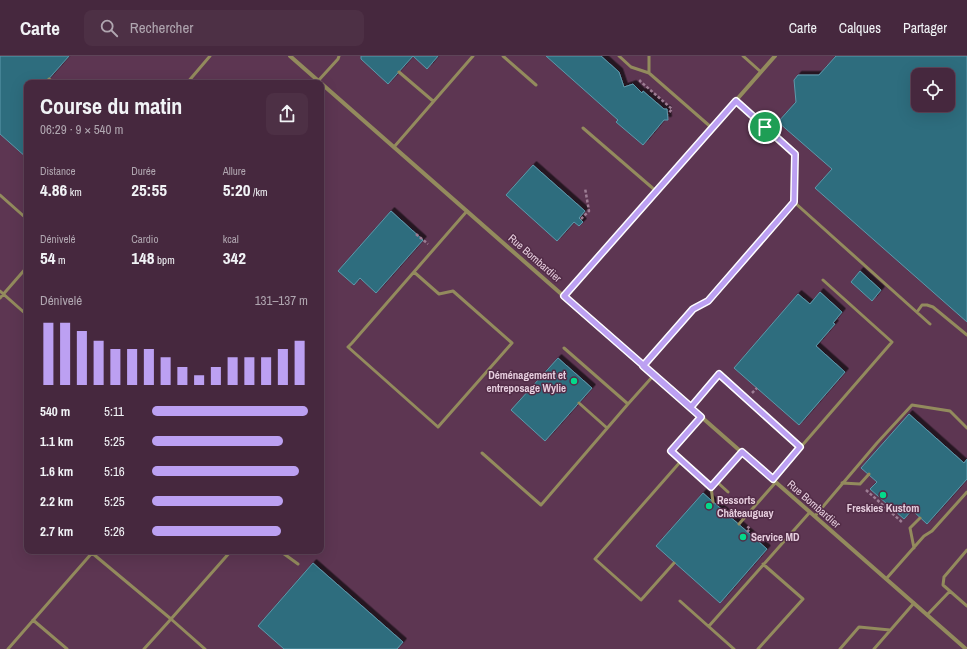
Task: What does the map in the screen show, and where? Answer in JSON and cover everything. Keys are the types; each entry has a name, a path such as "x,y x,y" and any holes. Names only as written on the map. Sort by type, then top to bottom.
{"street":[{"name":"Rue Bombardier","path":"290,56 317,80"},
{"path":"564,296 775,56"},
{"name":"Rue Bombardier","path":"324,86 966,649"}],"lane":[{"path":"190,80 210,56"},
{"path":"319,80 340,56"},
{"path":"394,147 473,56"},
{"path":"503,56 536,85"},
{"path":"619,56 631,67 649,73 712,128"},
{"path":"649,56 649,73"},
{"path":"743,56 761,72"},
{"path":"399,72 433,102"},
{"path":"643,366 693,309 708,301 794,202 795,154 736,101"},
{"path":"583,128 656,191"},
{"path":"0,195 24,216"},
{"path":"794,202 930,324"},
{"path":"414,272 439,294 452,291 512,343 438,427 348,347 467,211"},
{"path":"0,298 24,271"},
{"path":"739,524 775,481 800,447 892,342 823,280"},
{"path":"0,290 24,312"},
{"path":"917,312 922,305 933,307 967,335"},
{"path":"564,348 628,404"},
{"path":"691,407 719,374 800,447"},
{"path":"482,453 541,505 654,375"},
{"path":"579,403 608,428"},
{"path":"815,516 877,443 912,405 950,411 967,428"},
{"path":"701,417 671,451 711,487 713,502"},
{"path":"711,487 742,452"},
{"path":"674,563 641,600 595,559 681,461"},
{"path":"842,484 860,484 869,474"},
{"path":"716,481 728,492"},
{"path":"886,579 924,536 932,531 967,492"},
{"path":"709,626 810,512"},
{"path":"914,548 910,528 920,518"},
{"path":"967,550 944,577 943,585 967,606"},
{"path":"8,649 91,554"},
{"path":"93,554 205,649"},
{"path":"144,649 228,554"},
{"path":"284,554 298,564"},
{"path":"758,649 803,599 764,564"},
{"path":"927,615 950,591"},
{"path":"680,601 734,649"},
{"path":"874,649 914,604"},
{"path":"34,620 66,649"},
{"path":"840,649 859,627 890,630"}],"path":[{"path":"640,81 672,109 668,114"},
{"path":"581,219 589,212 585,188"},
{"path":"416,234 426,243"},
{"path":"753,393 757,388"},
{"path":"866,490 893,511 902,521"}],"building":[{"path":"0,56 69,56 48,80 24,80 24,155 0,134"},
{"path":"361,56 413,56 388,84 361,59"},
{"path":"413,56 438,56 427,69"},
{"path":"546,56 601,56 619,72 624,87 633,84 642,93 643,91 664,109 667,109 668,120 664,120 643,145 616,122 618,120"},
{"path":"836,56 967,56 967,322 815,188 832,169 778,122 796,102 794,80 798,75 819,75"},
{"path":"533,165 585,211 579,218 583,222 579,226 574,222 557,241 506,195"},
{"path":"391,211 423,240 376,293 360,278 354,285 338,271"},
{"path":"860,271 881,290 872,301 851,282"},
{"path":"820,292 842,312 833,323 835,324 816,346 845,372 799,425 734,368 798,294 810,304"},
{"path":"558,358 592,388 545,441 511,410"},
{"path":"909,414 964,463 967,459 967,479 927,524 912,510 904,519 870,489 877,482 861,468"},
{"path":"703,493 767,549 720,603 656,546"},
{"path":"313,563 403,642 397,649 284,649 258,626"}],"place":[{"name":"Déménagement et entreposage Wylie","path":"574,381"},
{"name":"Freskies Kustom","path":"883,495"},
{"name":"Ressorts Châteauguay","path":"709,506"},
{"name":"Service MD","path":"743,537"}],"route":[{"path":"765,127 736,101 564,296 643,366 691,407 719,374 800,447 773,479 742,452 711,487 671,451 701,417 643,366 693,309 708,301 794,202 795,154 765,127"}]}
